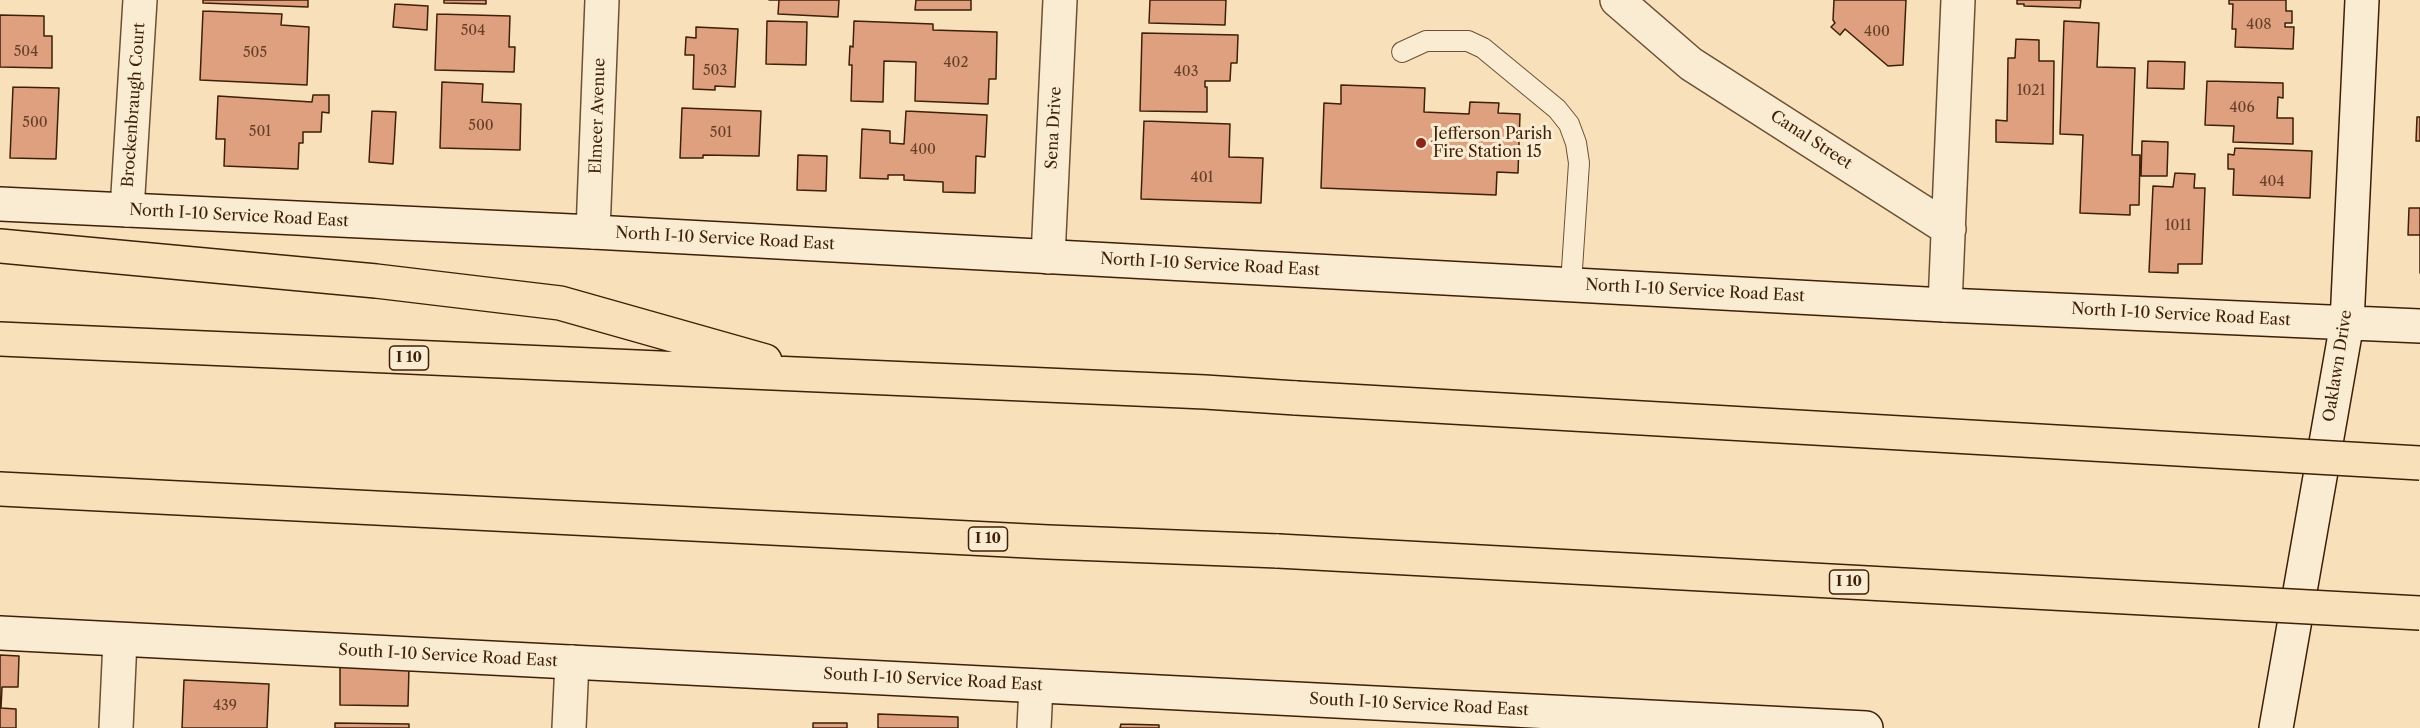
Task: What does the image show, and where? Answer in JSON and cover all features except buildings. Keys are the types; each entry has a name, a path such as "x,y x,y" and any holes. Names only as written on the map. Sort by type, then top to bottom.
{"highway":[{"path":"0,246 376,281 560,303 818,376"},
{"name":"I 10","path":"0,339 1205,392 2420,462"},
{"name":"I 10","path":"0,489 1048,542 1278,551 2420,613"}],"street":[{"name":"Brockenbraugh Court","path":"127,210 140,0"},
{"name":"Elmeer Avenue","path":"593,232 602,0"},
{"name":"Sena Drive","path":"1048,257 1060,0"},
{"name":"Canal Street","path":"1617,0 1691,64 1949,229"},
{"path":"1945,305 1958,0"},
{"name":"Oaklawn Drive","path":"2276,728 2347,323 2362,0"},
{"name":"North I-10 Service Road East","path":"0,204 593,232 1945,305 2420,326"},
{"name":"South I-10 Service Road East","path":"0,633 1036,686 1461,717 1856,728"},
{"path":"116,728 120,640"},
{"path":"569,728 572,662"},
{"path":"1034,728 1036,686"}],"lane":[{"path":"1402,52 1426,41 1468,41 1483,48 1557,109 1569,124 1576,143 1578,164 1571,284"}],"place":[{"name":"Jefferson Parish Fire Station 15","path":"1421,143"}]}
